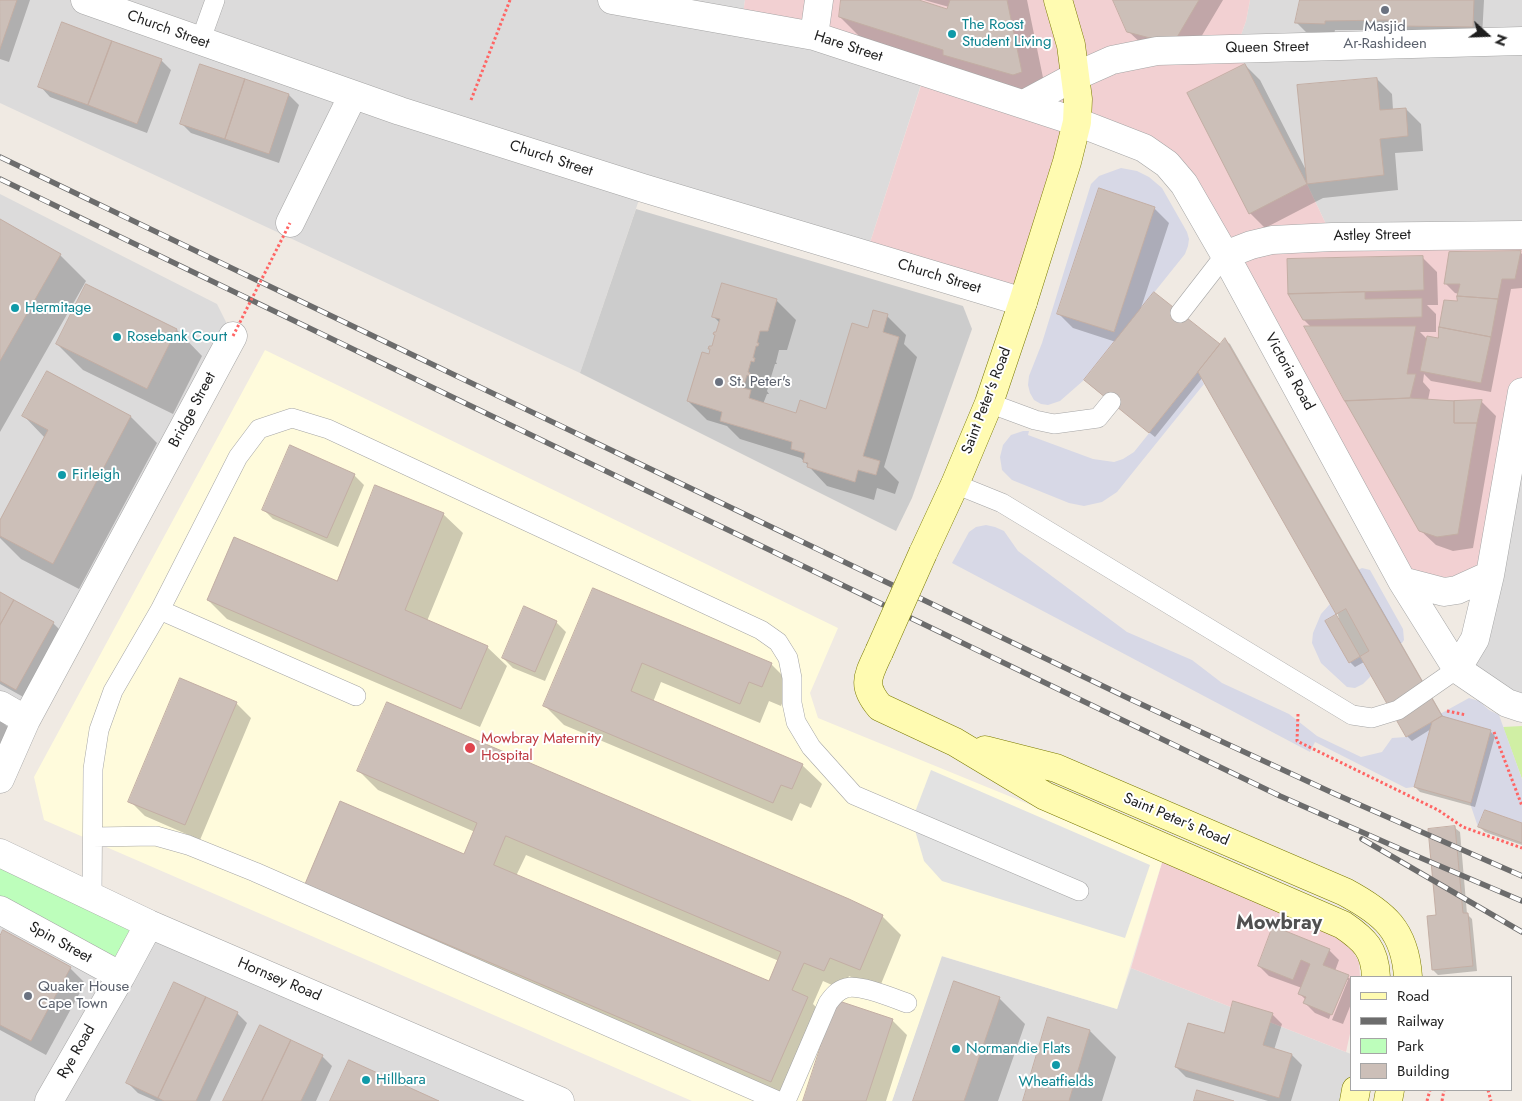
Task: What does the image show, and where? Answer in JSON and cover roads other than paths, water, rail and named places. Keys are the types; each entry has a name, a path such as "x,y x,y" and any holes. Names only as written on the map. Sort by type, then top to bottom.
{"main road":[{"name":"Saint Peter's Road","path":"1058,0 1071,45 1076,76 1077,122 1068,162 988,403 955,484 869,674 867,688 871,698 889,713 955,742 1046,796 1343,925 1361,937 1371,950 1376,965 1376,976"},
{"name":"Saint Peter's Road","path":"955,742 1056,768 1345,892 1370,905 1388,921 1400,939 1407,960 1408,976"}],"street":[{"name":"Church Street","path":"85,0 200,42 460,130 643,188 1023,302"},
{"name":"Hare Street","path":"612,0 814,36 1077,122"},
{"path":"814,36 820,0"},
{"name":"Queen Street","path":"1024,104 1076,76 1120,58 1157,50 1522,41"},
{"path":"290,223 353,95"},
{"name":"Victoria Road","path":"1077,122 1144,148 1167,164 1184,184 1225,255 1402,581 1456,669"},
{"name":"Astley Street","path":"1225,255 1250,245 1272,240 1342,237 1522,235"},
{"name":"Bridge Street","path":"0,779 26,720 233,336"},
{"path":"1522,392 1512,499 1490,574 1475,638 1456,669 1507,702 1522,708"},
{"path":"1402,581 1444,592 1457,590 1490,574"},
{"path":"0,705 26,720"},
{"name":"Hornsey Road","path":"0,853 149,924 529,1095 560,1101"},
{"name":"Spin Street","path":"0,910 121,976"},
{"name":"Rye Road","path":"48,1101 149,924"}],"lane":[{"path":"200,42 215,0"},
{"path":"1180,313 1225,255"},
{"path":"988,403 1054,424 1098,418 1111,402"},
{"path":"92,897 93,769 99,730 113,691 160,610 238,457 259,430 292,418 328,429 761,630 778,642 788,658 796,722 811,747 854,796 1080,891"},
{"path":"955,484 1002,503 1352,715 1372,718 1398,710 1456,669"},
{"path":"160,610 356,696"},
{"path":"93,837 156,836 188,845 264,876 778,1101"},
{"path":"786,1101 828,1003 836,993 847,988 860,988 907,1002"}],"railway":[{"path":"0,157 1130,699 1335,794 1522,876"},
{"path":"0,179 1280,796 1522,901"},
{"path":"1362,839 1522,932"}],"place":[{"name":"Masjid Ar-Rashideen","path":"1385,10"},
{"name":"The Roost Student Living","path":"952,34"},
{"name":"Hermitage","path":"15,308"},
{"name":"Rosebank Court","path":"117,337"},
{"name":"St. Peter's","path":"719,382"},
{"name":"Firleigh","path":"62,475"},
{"name":"Mowbray Maternity Hospital","path":"470,748"},
{"name":"Quaker House Cape Town","path":"28,996"},
{"name":"Normandie Flats","path":"956,1049"},
{"name":"Wheatfields","path":"1056,1065"},
{"name":"Hillbara","path":"366,1080"}],"district":[{"name":"Mowbray","path":"1279,924"}]}
